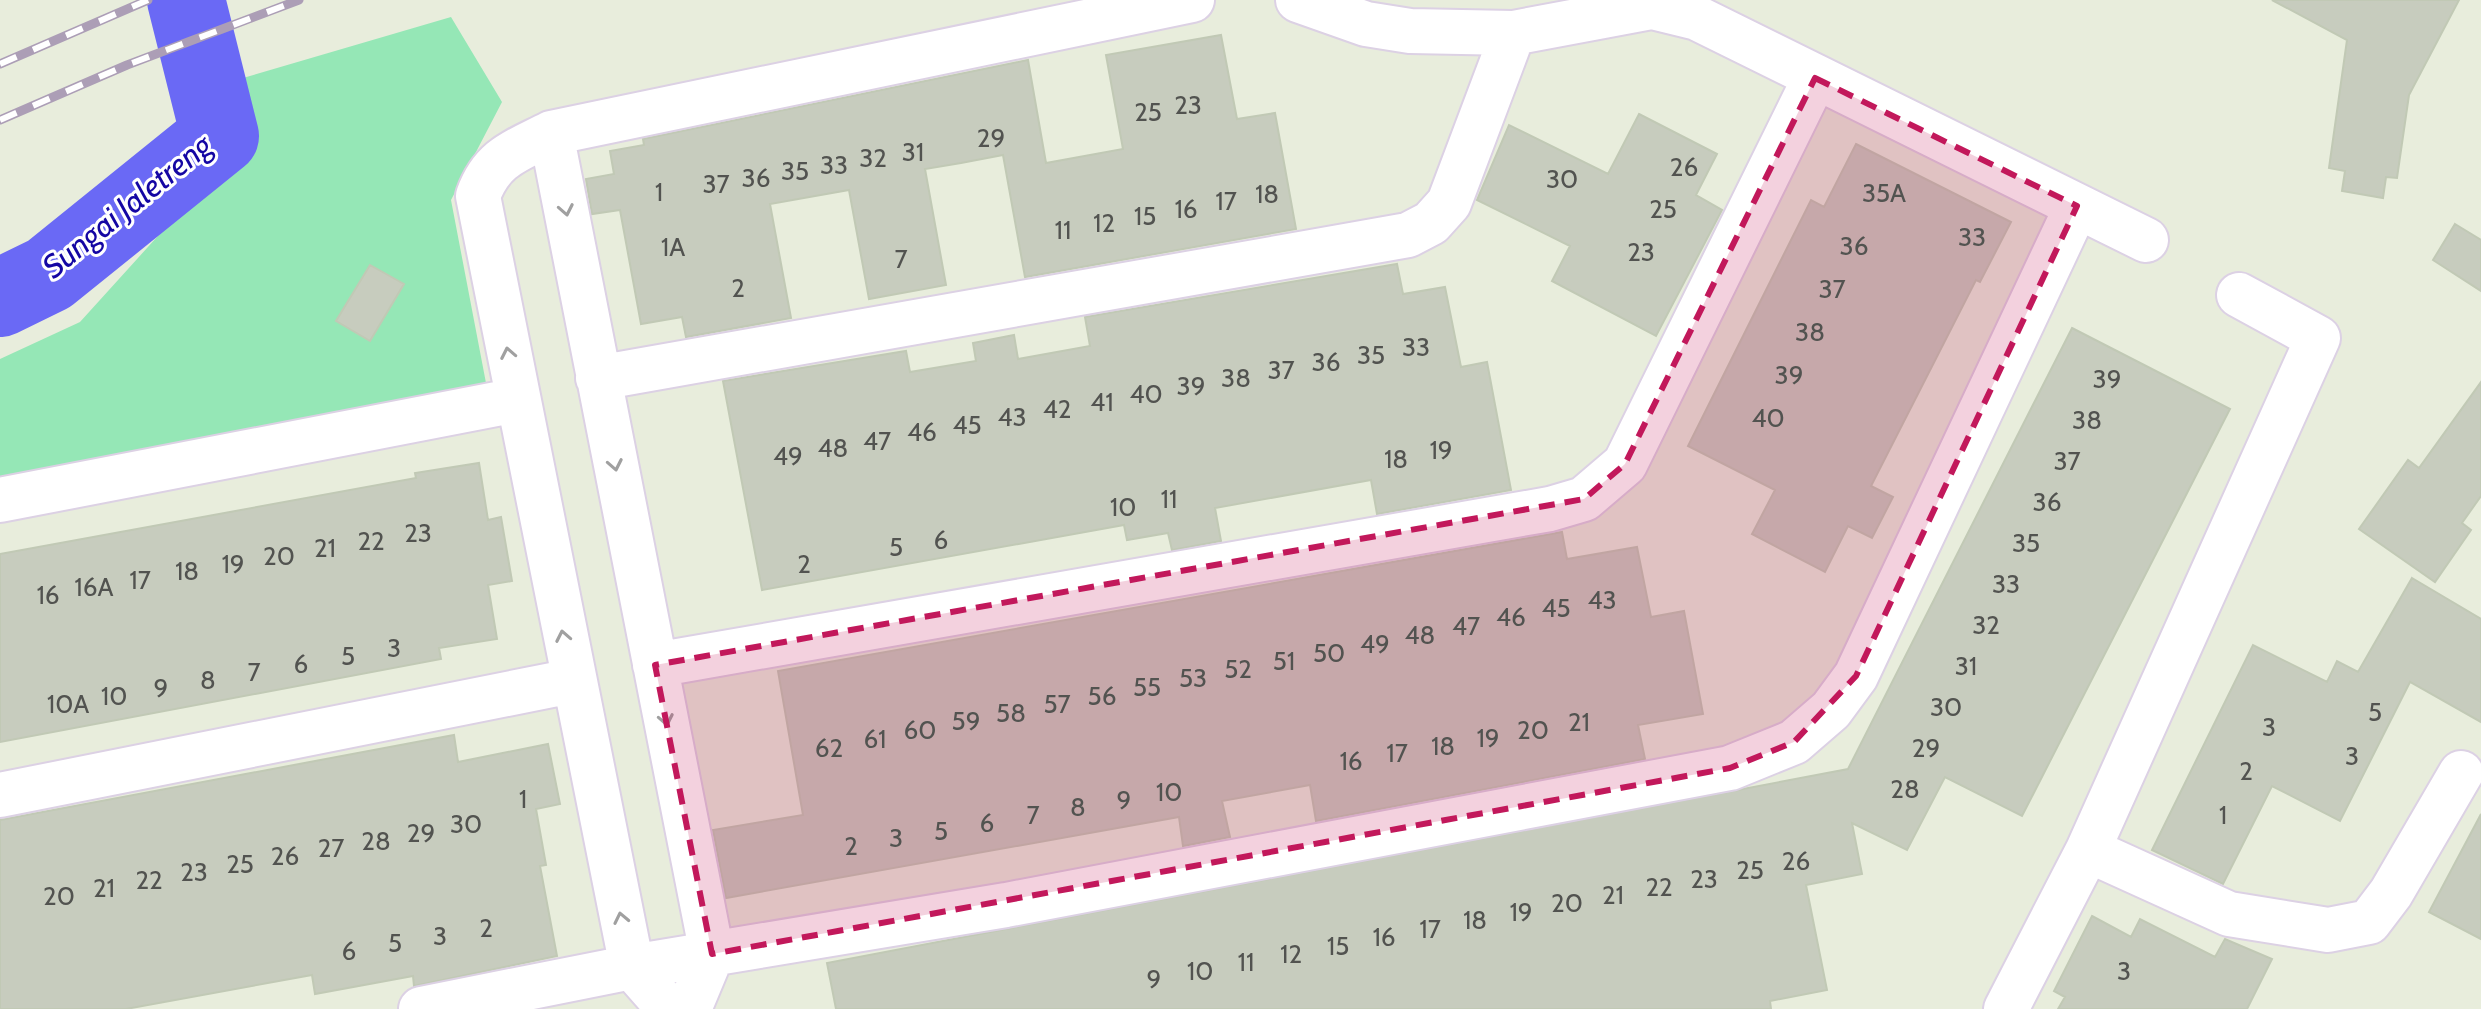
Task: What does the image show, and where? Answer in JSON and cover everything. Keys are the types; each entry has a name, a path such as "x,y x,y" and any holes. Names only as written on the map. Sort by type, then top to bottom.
{"street":[{"path":"669,1009 632,967 572,681 478,196 485,176 498,161 551,133 1192,0"},
{"path":"1298,0 1366,24 1410,31 1513,33 1652,7 1697,18 2146,240"},
{"path":"598,378 1408,235 1431,223 1449,203 1513,33"},
{"path":"655,665 1550,509 1584,499 1625,464 1815,78"},
{"path":"551,133 712,954 689,1009"},
{"path":"421,1009 632,967 1006,905 1730,768 1794,742 1831,710 1856,676 2077,206"},
{"path":"2006,1009 2088,850 2318,338 2239,295"},
{"path":"0,500 517,400"},
{"path":"0,795 572,681"},
{"path":"2088,850 2229,914 2328,930 2369,922 2391,893 2461,773"}],"highlighted area":[{"path":"1815,78 2077,206 1856,676 1794,742 1730,768 712,954 655,665 1584,499 1625,464"}],"green space":[{"path":"451,17 502,102 451,200 486,383 39,476 0,479 0,359 80,322 234,152 243,78"}],"building":[{"path":"2272,0 2459,0 2409,95 2397,178 2386,177 2383,198 2342,191 2345,171 2329,168 2347,40"},
{"path":"1221,35 1237,119 1275,113 1296,229 1025,277 1003,155 925,169 946,285 869,299 849,190 770,204 791,318 686,337 682,317 641,324 620,210 592,214 586,179 614,174 610,151 644,145 643,139 1028,60 1046,163 1123,149 1106,55"},
{"path":"1639,114 1717,154 1696,195 1722,210 1656,336 1552,281 1570,246 1477,200 1509,125 1608,174"},
{"path":"1856,144 2011,222 1980,282 1976,280 1871,486 1893,497 1872,538 1848,526 1825,572 1752,534 1775,490 1688,446 1811,200 1824,207"},
{"path":"2455,224 2481,240 2481,291 2433,260"},
{"path":"1397,264 1403,294 1445,287 1461,367 1487,362 1511,490 1377,514 1371,480 1215,508 1221,541 1172,550 1168,533 1127,540 1124,525 762,590 723,381 906,351 910,372 976,361 973,343 1014,335 1018,359 1090,346 1085,317"},
{"path":"370,265 404,284 370,341 336,321"},
{"path":"2072,328 2230,409 2022,816 1945,777 1907,850 1852,823 1862,874 1806,885 1827,990 1770,1001 1771,1009 836,1009 827,963 1848,769"},
{"path":"2481,382 2481,496 2462,523 2471,530 2435,582 2359,529 2408,460 2419,468"},
{"path":"479,463 488,520 501,517 512,581 488,585 497,639 439,648 441,659 0,742 0,554 416,478 415,473"},
{"path":"1562,532 1567,559 1637,547 1651,617 1684,611 1703,714 1638,725 1645,759 1316,821 1310,785 1222,801 1230,837 1183,846 1179,817 726,898 713,830 803,815 778,671"},
{"path":"2412,578 2481,619 2481,722 2410,682 2340,821 2272,786 2223,884 2152,850 2253,645 2327,682 2337,661 2358,672"},
{"path":"454,735 458,762 548,744 560,804 536,809 546,865 540,866 557,956 414,986 413,976 315,994 312,975 126,1009 0,1009 0,820"},
{"path":"2481,814 2481,939 2429,912"},
{"path":"2092,916 2131,937 2140,919 2215,957 2225,939 2272,959 2247,1009 2058,1009 2065,997 2054,991"}],"waterway":[{"name":"Sungai Jaletreng","path":"0,298 49,274 220,136 186,0"}],"railway":[{"path":"0,64 148,0"},
{"path":"0,120 127,65 299,0"}]}
